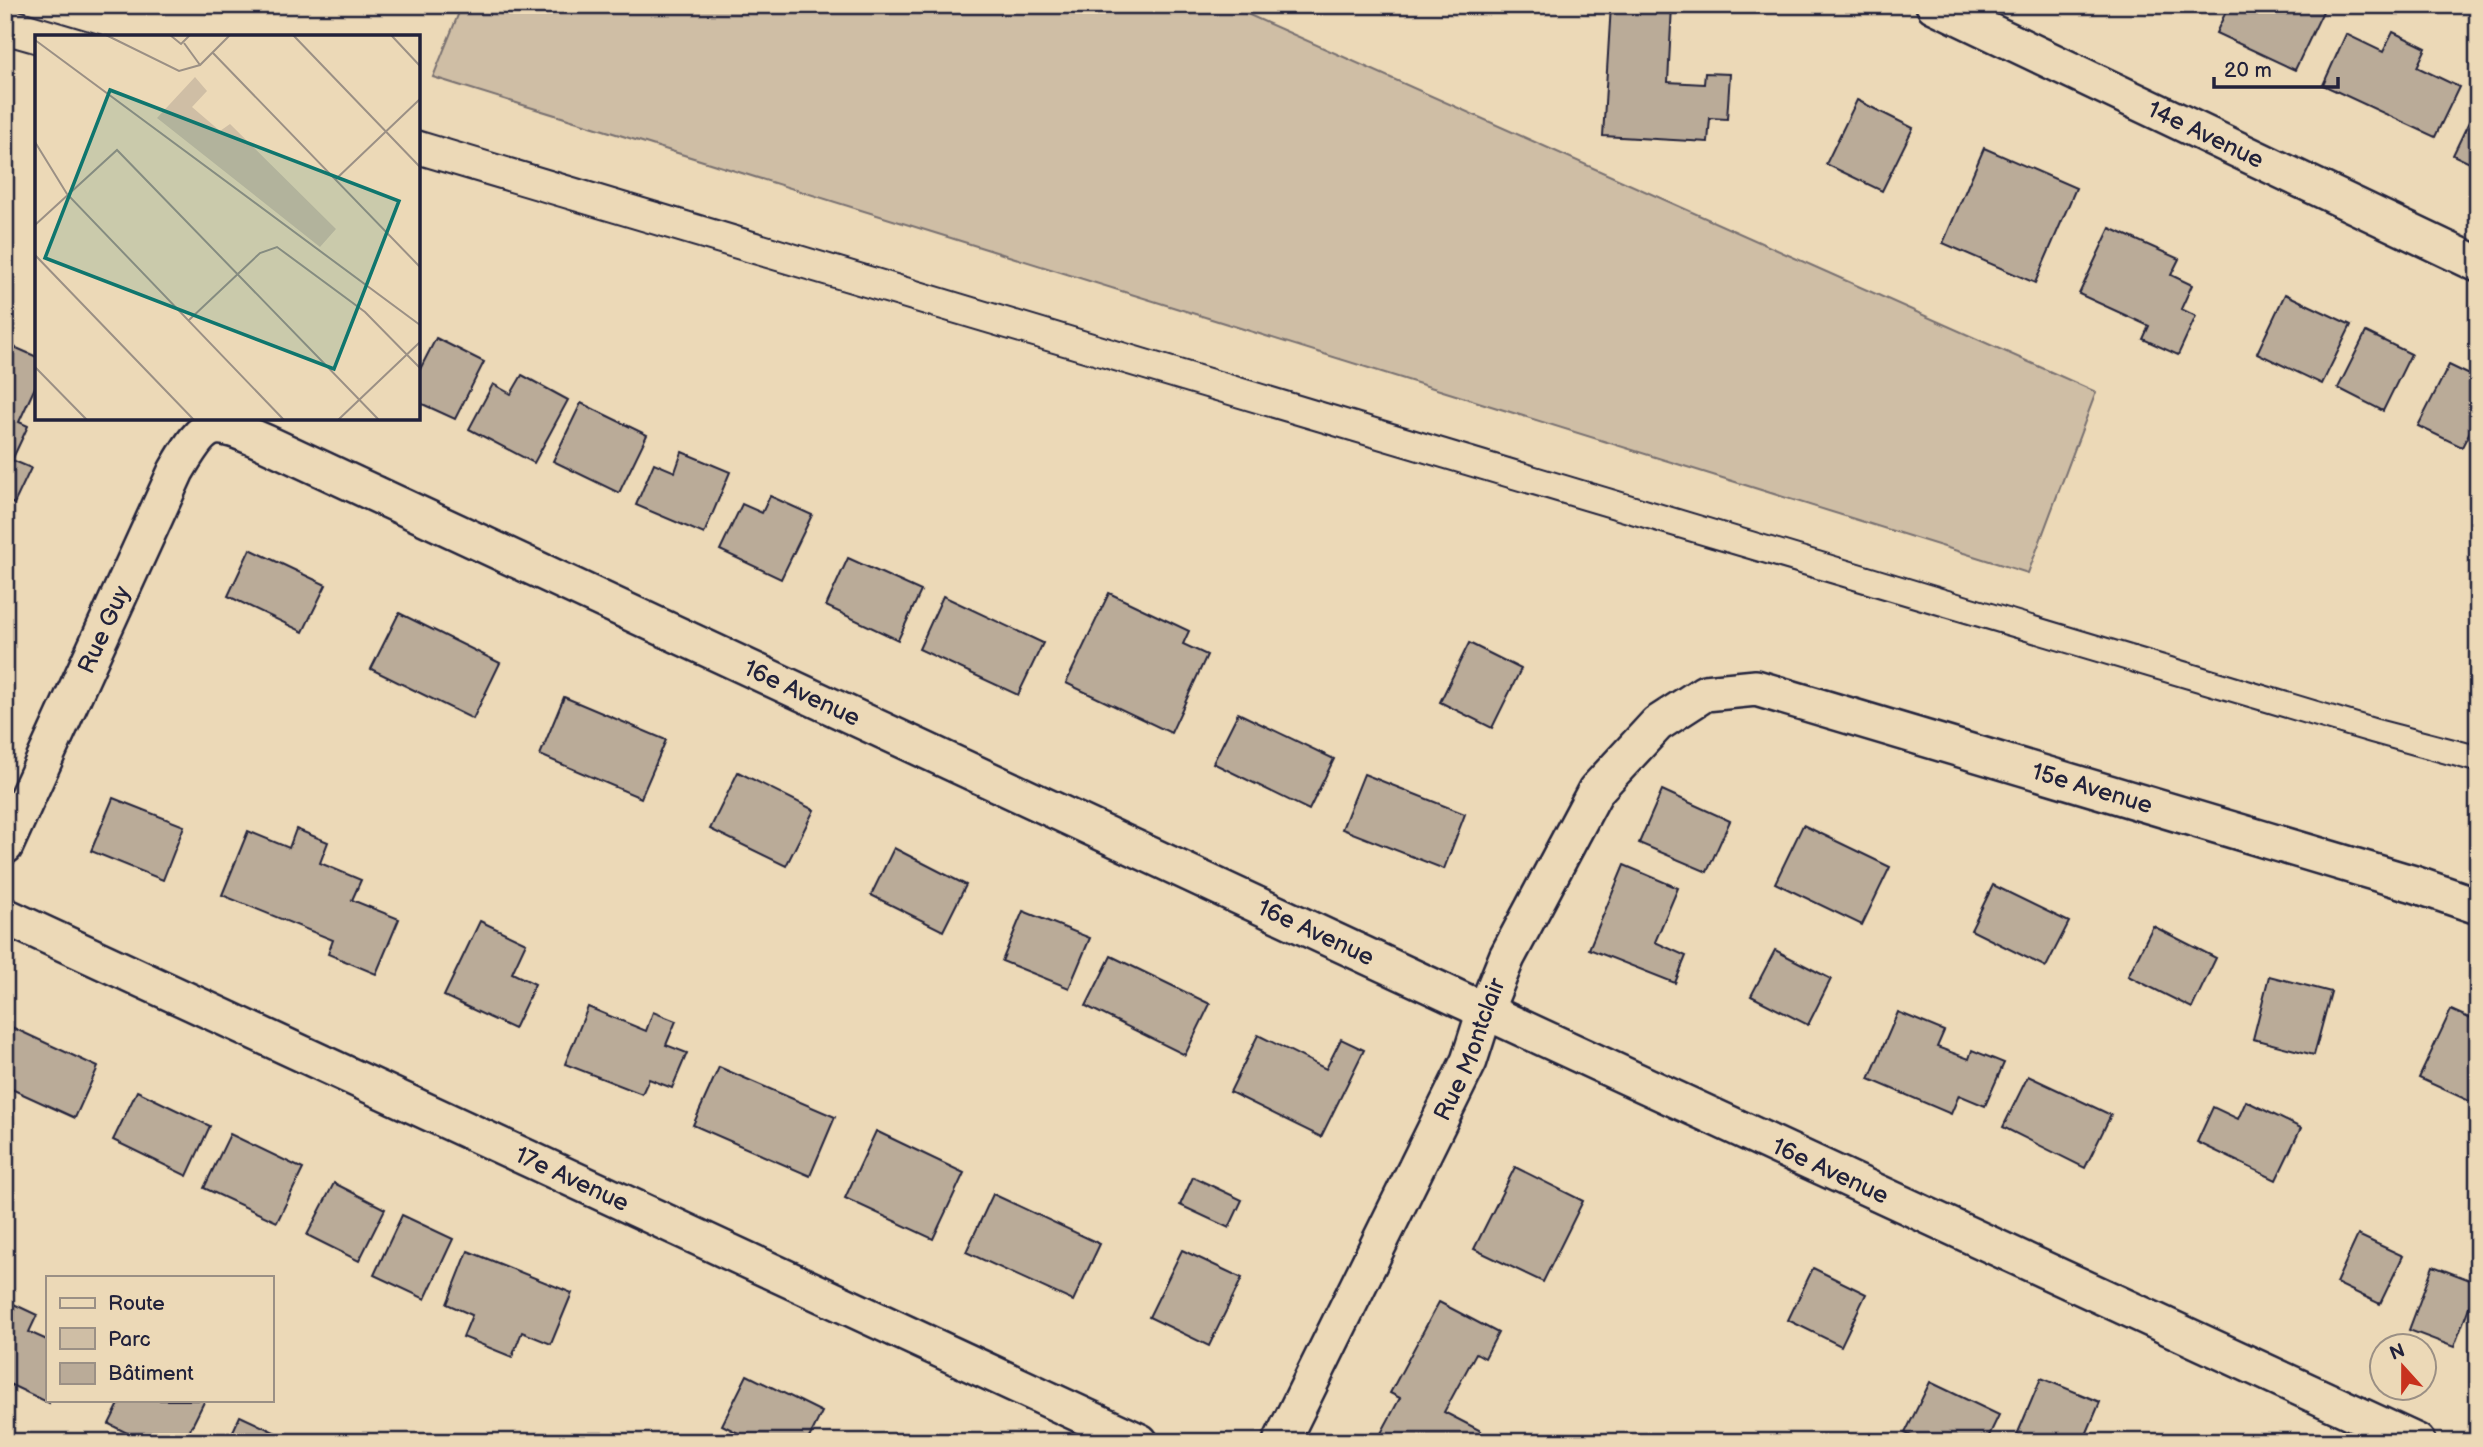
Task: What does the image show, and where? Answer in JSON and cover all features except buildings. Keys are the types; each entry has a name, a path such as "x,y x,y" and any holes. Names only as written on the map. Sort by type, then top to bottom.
{"street":[{"name":"14e Avenue","path":"1946,8 2478,264"},
{"name":"Rue Guy","path":"5,846 176,471 195,440 209,427 216,426"},
{"name":"16e Avenue","path":"216,426 234,429 279,449 1485,1012 2417,1442"},
{"name":"15e Avenue","path":"1705,693 1756,688 2414,884 2478,906"},
{"name":"Rue Montclair","path":"1281,1442 1469,1062 1507,957 1596,790 1657,724 1705,693"},
{"name":"17e Avenue","path":"5,916 1140,1442"}],"green space":[{"path":"462,5 1227,5 2096,392 2028,573 433,77"}],"tram line":[{"path":"5,6 102,35"},
{"path":"5,45 35,53"},
{"path":"420,131 2378,719 2478,745"},
{"path":"420,166 2478,773"}]}
